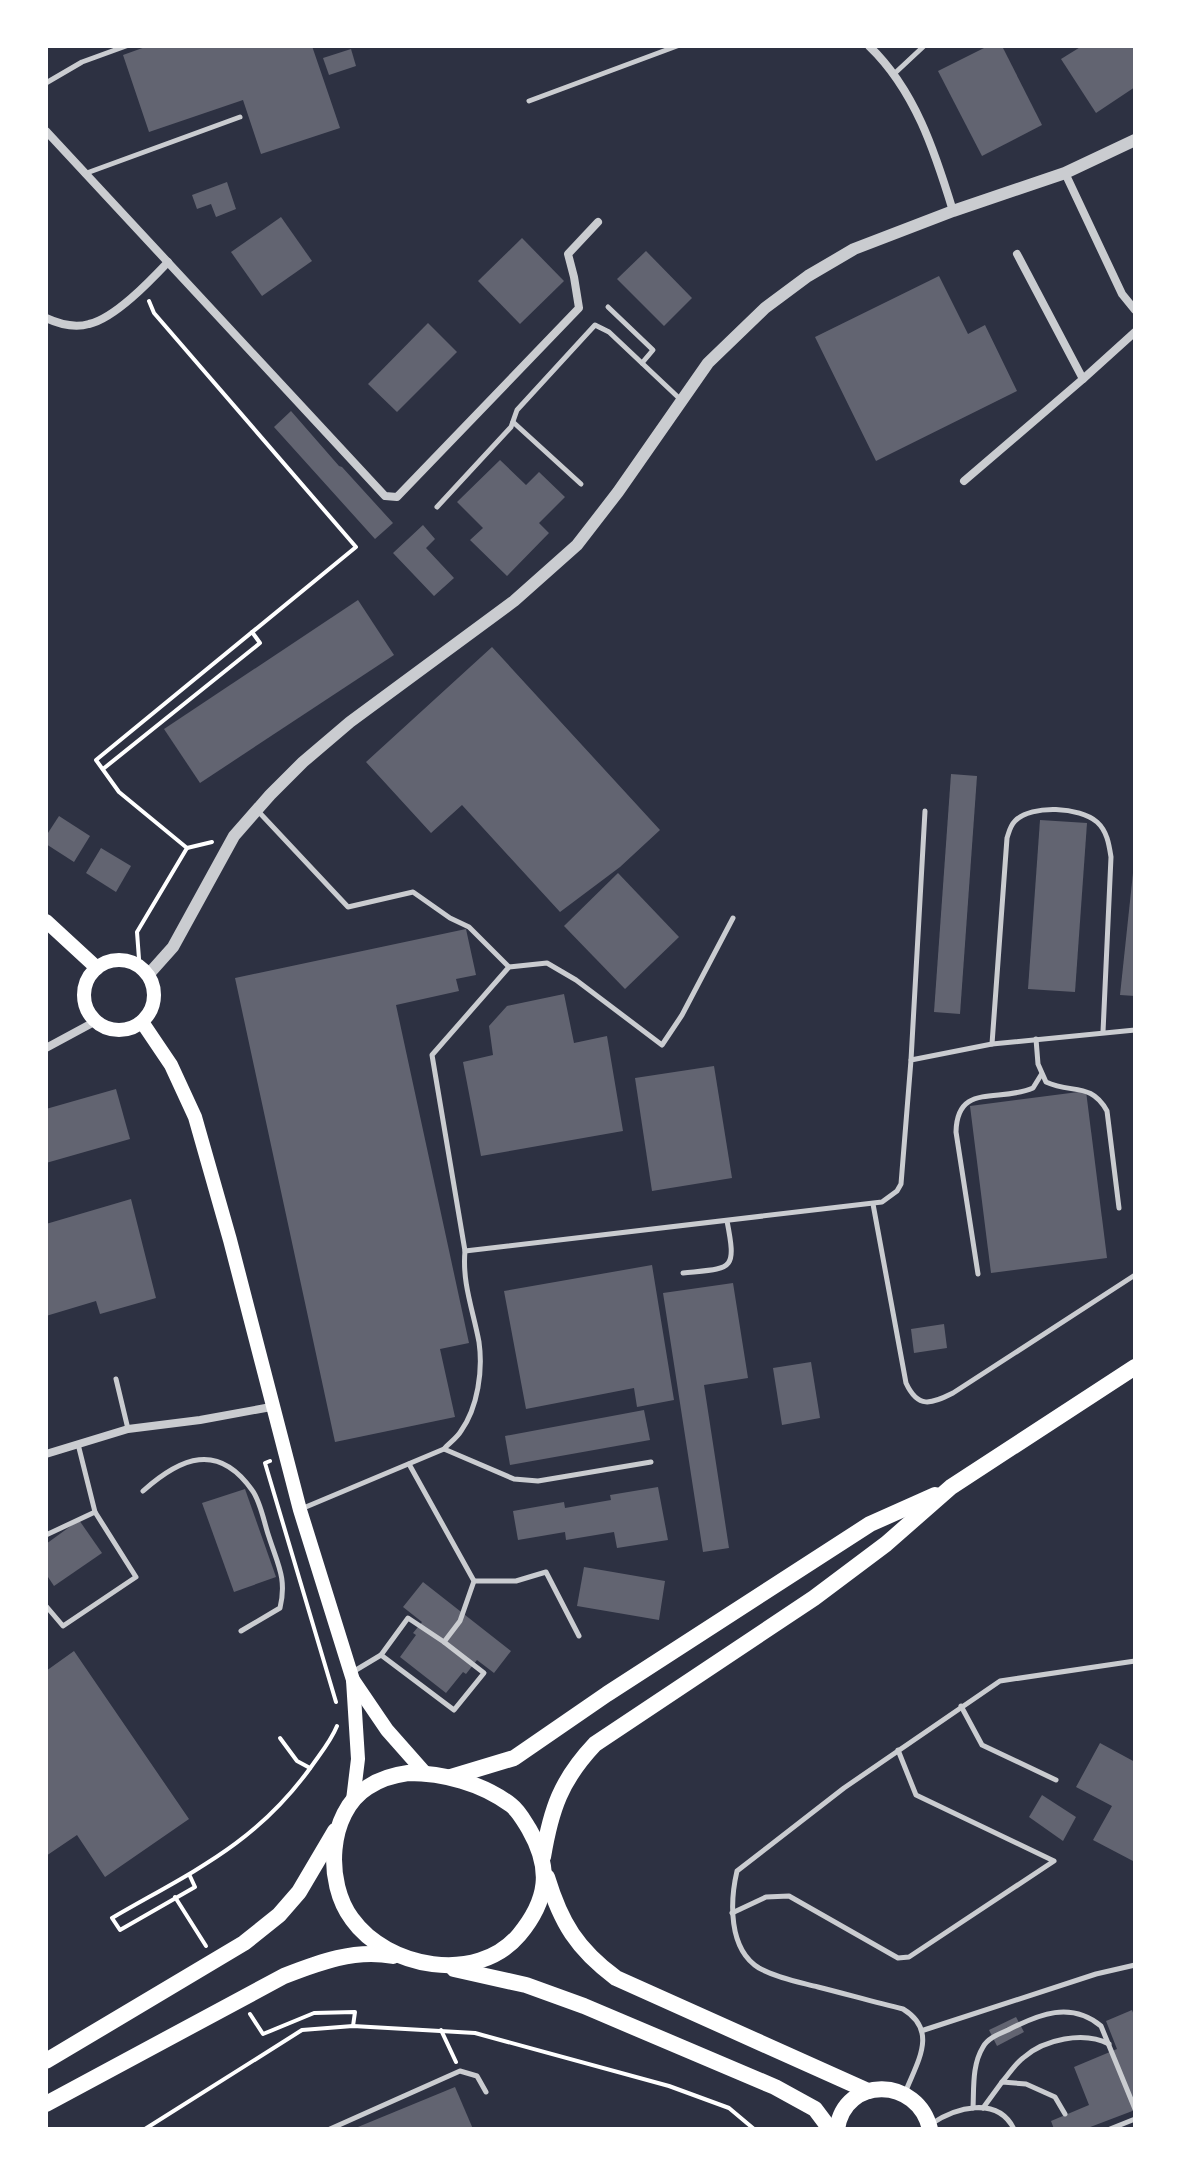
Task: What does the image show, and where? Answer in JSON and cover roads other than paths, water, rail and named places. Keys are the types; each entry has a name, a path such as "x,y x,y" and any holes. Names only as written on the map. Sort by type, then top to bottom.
{"highway":[{"path":"440,1966 462,1966 482,1960 516,1939 535,1910 555,1802 579,1760 595,1744 814,1598 886,1544 951,1487 1135,1367"},
{"path":"451,1777 514,1758 870,1524 951,1487"},
{"path":"46,2061 232,1951 279,1915 299,1892 353,1800 365,1788 388,1776 425,1773 451,1777 513,1806 544,1864 562,1919 596,1963 616,1978 868,2091"},
{"path":"340,1823 334,1861 336,1880 351,1919 386,1948 415,1960"},
{"path":"46,2104 284,1976 324,1960 354,1954 382,1954 526,1985 584,2006 801,2099 815,2109 830,2129"},
{"path":"837,2129 844,2109 868,2091 880,2089 905,2094 924,2112 930,2127"}],"main road":[{"path":"46,921 97,968"},
{"path":"122,960 144,970 154,989 154,1002 142,1022 121,1030 110,1029 96,1021 87,1010 84,996 87,980 97,968 122,960"},
{"path":"142,1022 171,1065 195,1117 230,1240 271,1407 351,1677 358,1759 353,1800"},
{"path":"351,1677 387,1730 425,1773"}],"street":[{"path":"869,46 894,74 936,154 953,211"},
{"path":"46,131 385,496 397,497 579,308 568,254 598,222"},
{"path":"144,970 173,947 234,836 257,810 303,762 350,722 514,601 577,545 708,363 765,308 808,276 854,249 1065,173 1135,140"},
{"path":"1065,173 1122,294 1135,310"},
{"path":"1017,254 1083,379"},
{"path":"46,318 61,325 90,324 112,312 168,262"},
{"path":"964,481 1135,332"},
{"path":"46,1048 96,1021"},
{"path":"46,1454 128,1429 271,1407"}],"lane":[{"path":"46,83 82,62 126,46"},
{"path":"529,101 677,46"},
{"path":"894,74 924,46"},
{"path":"84,174 240,117"},
{"path":"608,307 653,350 642,363"},
{"path":"437,507 513,422 517,410 595,325 609,332 681,399"},
{"path":"513,422 581,484"},
{"path":"257,810 348,907 413,892 450,918 469,927 509,967"},
{"path":"465,1251 873,1204 890,1197 901,1184 902,1177 925,811"},
{"path":"992,1044 1007,838 1018,818 1030,812 1075,812 1087,816 1096,821 1108,839 1111,857 1103,1032"},
{"path":"300,1510 444,1449 461,1432 471,1410 480,1377 479,1344 463,1272 465,1251 432,1055 509,967 547,963 576,980 662,1045 682,1015 733,918"},
{"path":"911,1060 992,1044 1135,1030"},
{"path":"1036,1039 1041,1075 1046,1082 1057,1087 1090,1092 1101,1101 1109,1124 1119,1208"},
{"path":"978,1274 956,1132 958,1112 969,1100 977,1097 1002,1096 1033,1088 1041,1075"},
{"path":"873,1204 906,1383 915,1399 920,1401 929,1402 953,1393 1135,1275"},
{"path":"683,1273 724,1268 730,1263 733,1254 727,1221"},
{"path":"116,1379 128,1429"},
{"path":"46,1606 63,1626 136,1577 95,1512 77,1443"},
{"path":"444,1449 514,1479 538,1481 651,1462"},
{"path":"143,1491 156,1479 190,1460 214,1459 232,1469 254,1492 285,1587 280,1608 241,1631"},
{"path":"409,1464 474,1581 460,1621 444,1642"},
{"path":"46,1535 95,1512"},
{"path":"474,1581 516,1581 546,1572 579,1636"},
{"path":"351,1677 381,1655 408,1618 484,1673 454,1710 381,1655"},
{"path":"905,2094 924,2041 924,2030 915,2016 903,2009 783,1978 757,1966 741,1948 732,1913 732,1891 737,1871 777,1837 1000,1681 1135,1661"},
{"path":"961,1706 982,1745 1056,1780"},
{"path":"732,1913 766,1897 789,1896 898,1958 909,1957 1054,1861 916,1795 898,1750"},
{"path":"924,2030 1096,1974 1135,1965"},
{"path":"973,2108 975,2063 993,2037 1044,2013 1061,2011 1091,2018 1101,2026 1135,2109"},
{"path":"983,2108 1023,2057 1046,2044 1058,2040 1099,2039 1109,2045"},
{"path":"330,2129 460,2071 477,2076 486,2092"},
{"path":"1002,2082 1026,2084 1055,2097 1065,2114"},
{"path":"1127,2089 1135,2086"},
{"path":"930,2127 949,2112 983,2108 1011,2123 1014,2129"},
{"path":"1110,2129 1135,2119"}]}
